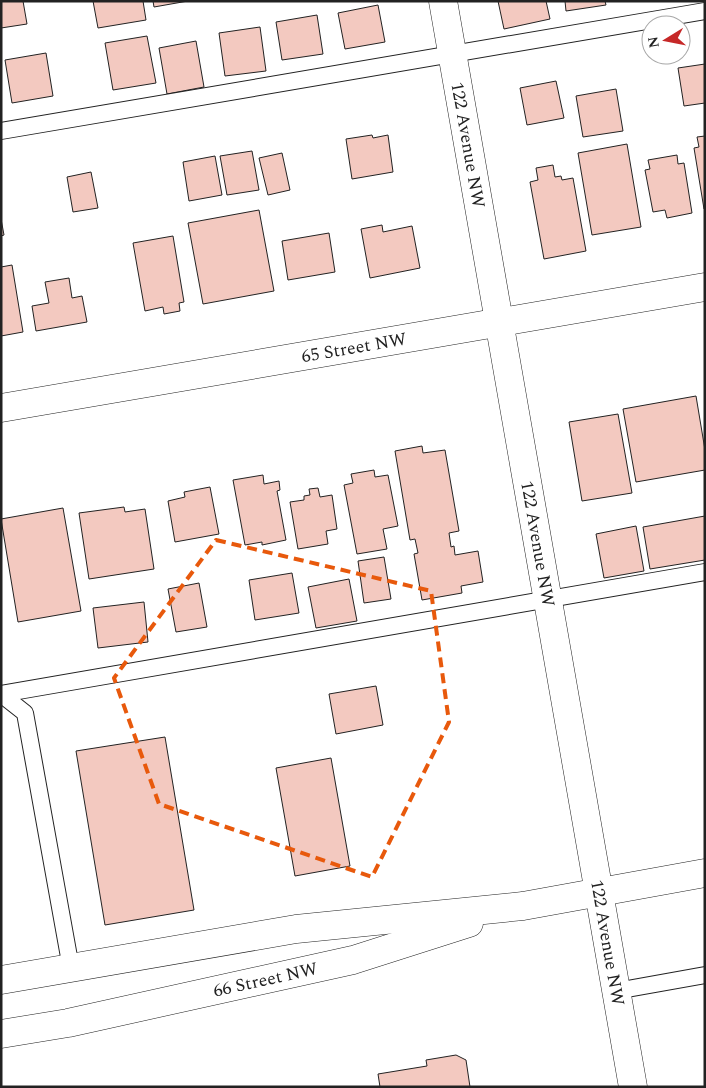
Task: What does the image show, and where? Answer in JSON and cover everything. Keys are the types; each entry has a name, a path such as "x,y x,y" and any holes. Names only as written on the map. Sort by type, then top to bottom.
{"street":[{"name":"122 Avenue NW","path":"443,1 633,1087"},
{"name":"65 Street NW","path":"1,408 705,287"},
{"name":"66 Street NW","path":"1,980 296,929 524,906 705,873"},
{"name":"66 Street NW","path":"1,1034 68,1023 353,960 524,906"}],"lane":[{"path":"1,131 705,11"},
{"path":"1,694 705,572"},
{"path":"1,694 25,713 71,968"},
{"path":"616,991 705,975"}],"highlighted area":[{"path":"216,540 431,591 449,722 372,877 159,804 114,678"}],"building":[{"path":"1,1 23,1 27,24 1,28"},
{"path":"93,1 143,1 146,20 98,28"},
{"path":"153,1 188,1 154,7"},
{"path":"498,1 546,1 550,19 504,29"},
{"path":"565,1 605,1 606,5 566,11"},
{"path":"378,5 385,42 345,49 338,13"},
{"path":"317,15 323,54 282,60 276,22"},
{"path":"260,27 266,71 225,76 219,33"},
{"path":"147,36 156,83 113,90 105,43"},
{"path":"196,41 204,87 167,94 159,48"},
{"path":"46,53 53,96 12,103 5,60"},
{"path":"705,64 705,103 684,106 678,68"},
{"path":"556,81 564,118 527,125 520,88"},
{"path":"616,89 623,131 583,137 576,96"},
{"path":"372,135 373,138 388,135 393,172 352,179 346,139"},
{"path":"705,136 704,209 694,148 699,147 697,137"},
{"path":"627,144 641,227 592,235 578,153"},
{"path":"252,151 259,190 227,195 220,156"},
{"path":"282,153 290,190 268,195 259,158"},
{"path":"677,155 678,164 684,163 692,213 667,218 665,210 653,212 645,170 650,169 648,160"},
{"path":"215,156 222,195 189,201 183,162"},
{"path":"553,165 555,177 561,176 562,180 573,178 586,251 544,259 530,182 538,180 536,168"},
{"path":"91,172 98,208 73,212 67,177"},
{"path":"259,210 274,291 203,304 188,223"},
{"path":"1,219 4,235 1,236"},
{"path":"382,225 383,232 412,226 420,268 370,278 361,229"},
{"path":"329,233 335,272 288,280 282,241"},
{"path":"173,236 184,302 179,303 180,311 164,314 163,307 145,311 133,243"},
{"path":"12,265 23,332 1,336 1,267"},
{"path":"69,278 72,298 82,296 87,322 36,331 32,306 49,303 45,282"},
{"path":"696,396 705,450 705,470 636,482 623,409"},
{"path":"618,414 632,493 582,501 569,422"},
{"path":"422,446 423,453 445,450 459,531 449,533 451,547 454,546 455,555 478,551 483,582 461,586 462,593 422,600 414,554 418,553 415,539 410,540 395,451"},
{"path":"374,470 375,477 388,475 398,526 383,529 387,549 357,554 344,485 353,483 351,474"},
{"path":"263,475 264,484 279,481 280,490 277,491 286,540 262,545 262,542 245,545 233,480"},
{"path":"210,487 219,534 175,542 168,501 185,497 184,492"},
{"path":"318,488 320,497 332,495 337,529 326,531 328,544 298,549 290,502 304,500 304,496 310,495 309,489"},
{"path":"124,507 125,512 145,509 154,569 89,579 79,513"},
{"path":"63,508 81,611 18,622 1,519"},
{"path":"705,516 705,560 650,569 643,527"},
{"path":"636,526 644,571 604,578 596,534"},
{"path":"384,557 391,599 364,603 358,561"},
{"path":"292,573 299,613 255,620 249,580"},
{"path":"349,579 357,621 316,628 308,587"},
{"path":"199,583 207,627 176,632 168,589"},
{"path":"144,602 148,642 98,648 93,608"},
{"path":"376,686 383,725 336,734 329,694"},
{"path":"165,737 194,910 105,925 76,751"},
{"path":"331,758 350,866 295,876 276,768"},
{"path":"456,1055 466,1060 470,1087 380,1087 378,1074 427,1066 426,1060"}]}
